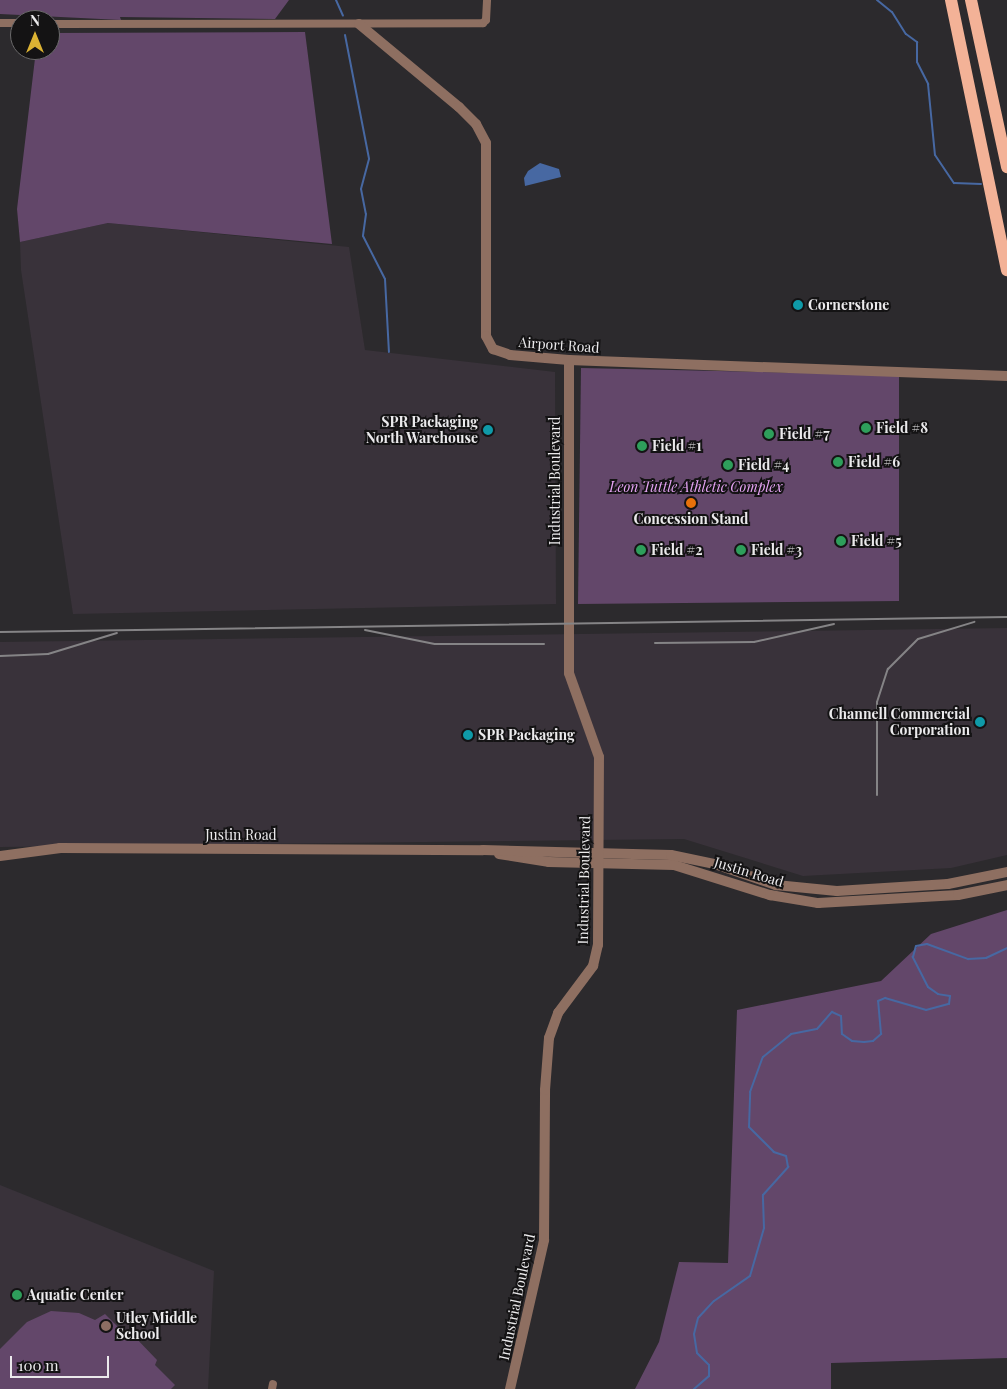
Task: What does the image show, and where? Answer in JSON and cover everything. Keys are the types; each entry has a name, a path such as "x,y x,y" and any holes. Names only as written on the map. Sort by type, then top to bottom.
{"main road":[{"path":"1007,167 969,0 951,2 1007,270"}],"street":[{"path":"60,24 483,23 486,20 487,0"},
{"name":"Airport Road","path":"359,24 459,107 476,124 486,143 486,336 493,350 510,355 569,360 1007,376"},
{"name":"Industrial Boulevard","path":"510,1389 544,1240 548,1047 558,1014 593,966 598,938 599,757 569,673 569,360"},
{"name":"Justin Road","path":"0,856 60,848 483,850 671,854 716,864 776,885 837,891 948,884 1007,872"},
{"name":"Justin Road","path":"483,850 549,862 674,865 712,875 770,895 818,903 958,895 1007,885"},
{"path":"712,875 716,864"}],"shaded area":[{"path":"108,223 349,247 365,350 555,372 556,604 73,614 21,270 20,242"},
{"path":"1007,628 1007,855 951,868 803,876 684,839 0,847 0,642"},
{"name":"Utley Middle School","path":"0,1185 214,1271 208,1389 0,1389"}],"green space":[{"path":"0,0 289,0 275,19 120,17 121,20 60,17 60,10 10,10 10,14 0,14"},
{"path":"305,32 332,244 108,223 20,242 17,209 35,60 60,60 60,33"},
{"name":"Leon Tuttle Athletic Complex","path":"581,368 899,375 899,601 578,604"},
{"path":"1007,910 1007,1358 831,1363 831,1389 635,1389 659,1342 679,1262 728,1263 737,1010 881,981 931,934"},
{"path":"51,1311 79,1313 95,1320 105,1314 129,1338 133,1335 157,1360 155,1365 175,1385 171,1389 0,1389 0,1349 27,1322"}],"water":[{"path":"540,163 559,169 561,177 525,186 524,178 528,171"}],"waterway":[{"path":"336,0 343,16"},
{"path":"877,0 892,12 906,34 917,42 917,62 928,84 935,155 954,183 981,184"},
{"path":"345,35 369,159 361,189 366,214 363,236 385,279 389,352"},
{"path":"694,1389 709,1376 709,1365 697,1353 694,1334 698,1318 714,1301 750,1276 764,1228 763,1195 788,1167 786,1156 774,1152 749,1127 750,1092 763,1057 791,1034 817,1029 832,1012 841,1016 842,1034 852,1041 864,1042 873,1041 881,1034 878,1001 885,998 926,1010 949,1004 950,996 938,994 928,987 913,957 916,946 927,944 968,959 986,958 1007,948"}],"railway":[{"path":"0,632 1007,617"},
{"path":"877,795 877,702 888,669 918,639 974,622"},
{"path":"655,643 754,642 834,624"},
{"path":"365,630 435,644 544,644"},
{"path":"0,656 48,654 117,633"}],"place":[{"name":"Cornerstone","path":"798,305"},
{"name":"Field #8","path":"866,428"},
{"name":"SPR Packaging North Warehouse","path":"488,430"},
{"name":"Field #7","path":"769,434"},
{"name":"Field #1","path":"642,446"},
{"name":"Field #6","path":"838,462"},
{"name":"Field #4","path":"728,465"},
{"name":"Concession Stand","path":"691,503"},
{"name":"Field #5","path":"841,541"},
{"name":"Field #2","path":"641,550"},
{"name":"Field #3","path":"741,550"},
{"name":"Channell Commercial Corporation","path":"980,722"},
{"name":"SPR Packaging","path":"468,735"},
{"name":"Aquatic Center","path":"17,1295"},
{"name":"Utley Middle School","path":"106,1326"}]}
